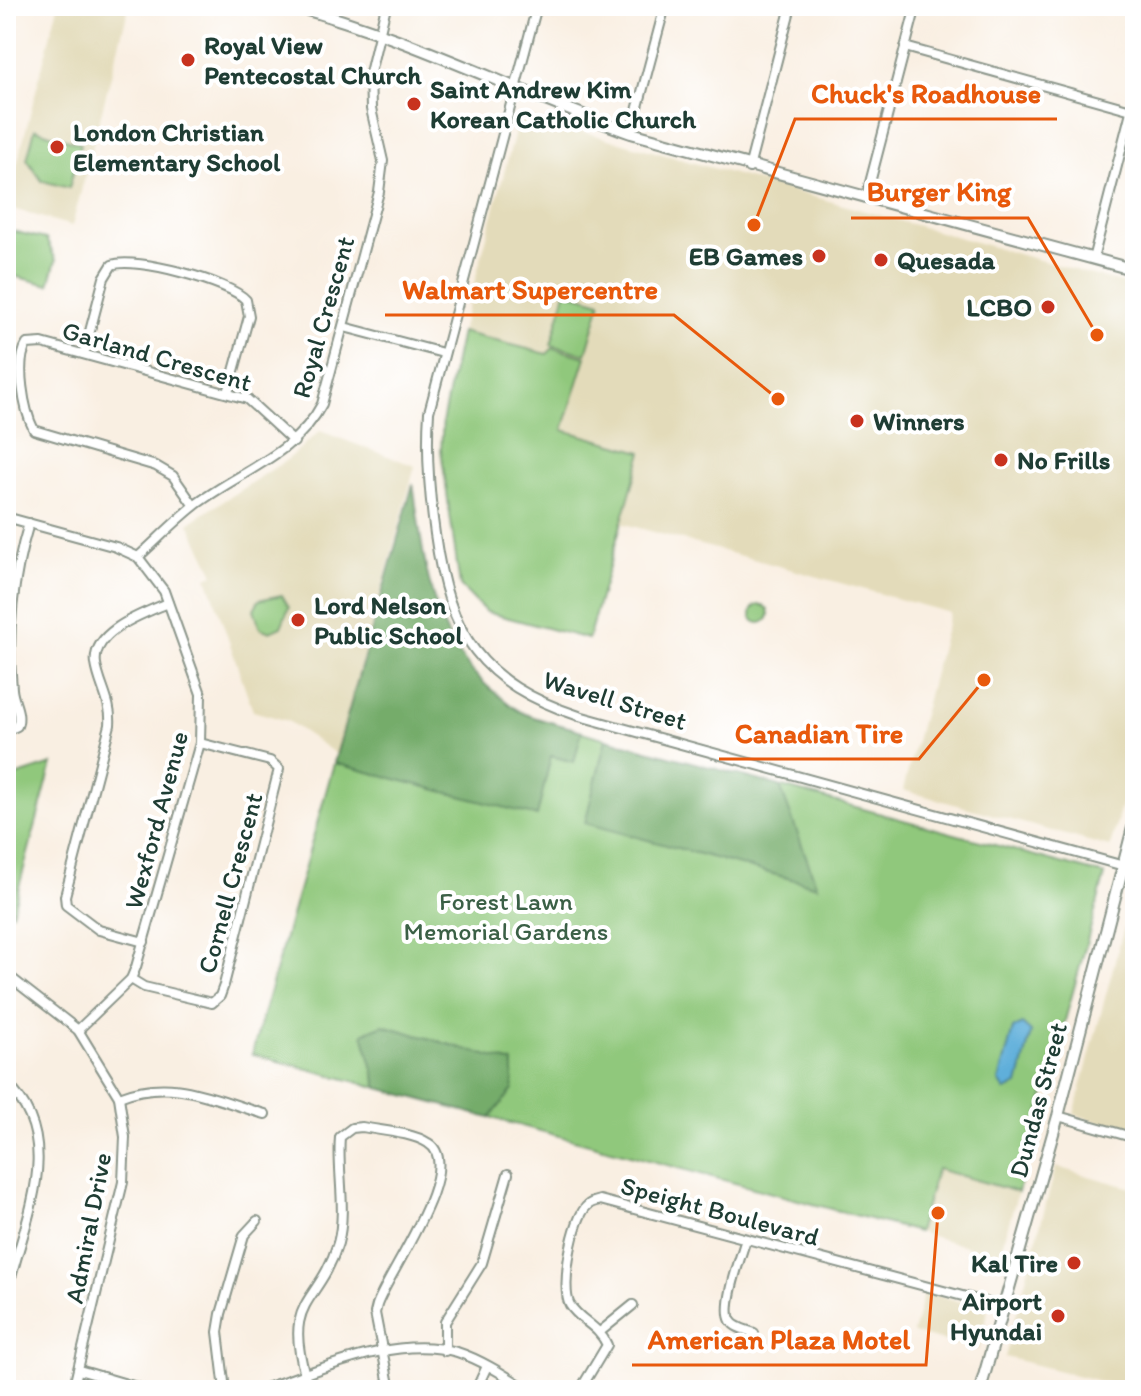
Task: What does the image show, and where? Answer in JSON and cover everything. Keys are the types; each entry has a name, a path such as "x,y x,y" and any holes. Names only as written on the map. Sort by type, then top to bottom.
{"main road":[{"path":"293,6 379,30 516,89 631,133 749,168 1135,270"},
{"name":"Dundas Street","path":"980,1390 1058,1116 1135,820"}],"street":[{"name":"Royal Crescent","path":"138,557 194,506 294,442 322,404 379,192 383,161 371,109 370,73 386,6"},
{"name":"Wavell Street","path":"537,6 429,412 426,451 438,554 455,622 498,675 546,705 1135,869"},
{"path":"631,133 665,6"},
{"path":"749,168 791,6"},
{"path":"866,198 916,6"},
{"path":"905,47 1133,110"},
{"path":"1093,259 1135,96"},
{"path":"84,354 104,278 112,265 137,262 228,288 246,300 249,316 228,393"},
{"path":"344,327 443,353"},
{"name":"Garland Crescent","path":"194,506 173,476 156,466 34,430 29,420 21,360 27,344 42,343 247,399 263,410 294,442"},
{"path":"6,517 116,547 138,557"},
{"path":"6,731 17,726 19,720 12,691 14,586 29,523"},
{"name":"Wexford Avenue","path":"78,1030 131,979 200,743 201,694 168,603 151,570 138,557"},
{"path":"144,942 99,930 66,905 65,896 110,725 111,712 95,661 99,647 119,624 168,603"},
{"name":"Cornell Crescent","path":"131,979 144,987 212,1003 220,996 224,985 279,769 270,761 200,743"},
{"name":"Admiral Drive","path":"6,974 78,1030 119,1097 125,1137 123,1182 73,1390"},
{"path":"6,1083 31,1113 40,1168 12,1274 6,1283"},
{"path":"119,1097 137,1090 178,1087 265,1114"},
{"path":"1058,1116 1135,1138"},
{"path":"305,1375 295,1342 298,1317 338,1241 340,1137 352,1128 426,1141 438,1155 438,1166 421,1225 377,1305 390,1390"},
{"path":"445,1351 445,1322 482,1263 508,1174"},
{"name":"Speight Boulevard","path":"601,1331 571,1308 564,1285 580,1216 588,1205 600,1200 1004,1307"},
{"path":"225,1390 218,1332 221,1314 244,1235 257,1221"},
{"path":"746,1239 728,1307 730,1320 736,1326 754,1333"},
{"path":"580,1390 605,1352 607,1345 601,1331 633,1305"},
{"path":"259,1390 383,1351 445,1351 487,1366 528,1390"},
{"path":"476,1390 487,1366"},
{"path":"79,1370 147,1390"}],"shaded area":[{"name":"London Christian Elementary School","path":"58,6 129,6 72,226 6,207"},
{"path":"520,114 1135,287 1135,756 1110,847 903,790 950,613 621,523 642,452 563,430 553,348 547,354 461,332"},
{"name":"Lord Nelson Public School","path":"320,431 415,466 336,754 288,721 253,711 207,577 214,574 189,523 288,459"},
{"path":"1135,886 1135,1134 1074,1114"},
{"path":"1056,1167 1135,1189 1135,1390 1005,1357"},
{"path":"937,1169 1018,1192 999,1256 918,1232"},
{"path":"924,1291 988,1310 979,1350 913,1333"}],"green space":[{"path":"35,129 81,144 69,188 42,181 27,159"},
{"path":"8,230 46,239 56,260 49,285 6,274"},
{"path":"566,292 601,302 586,354 551,345"},
{"path":"461,332 547,354 553,348 586,357 563,430 642,452 588,639 486,612 460,586 441,450 443,418"},
{"path":"413,484 434,600 457,651 475,674 516,709 582,731 574,762 551,756 537,816 334,763"},
{"path":"282,595 289,607 281,627 270,632 260,628 254,609 259,600"},
{"path":"756,605 764,605 769,614 767,621 756,623 751,618 751,610"},
{"name":"Forest Lawn Memorial Gardens","path":"362,664 592,735 1105,875 1018,1192 937,1169 918,1232 252,1054"},
{"path":"606,739 780,786 817,886 585,823"},
{"path":"52,764 12,913 6,909 6,779"},
{"path":"383,1025 513,1063 513,1089 490,1118 378,1088 363,1033"}],"water":[{"path":"1022,1024 1031,1032 1018,1085 1005,1090 999,1081 1013,1029"}],"place":[{"name":"Royal View Pentecostal Church","path":"188,60"},
{"name":"Saint Andrew Kim Korean Catholic Church","path":"414,104"},
{"name":"London Christian Elementary School","path":"57,147"},
{"name":"Chuck's Roadhouse","path":"754,225"},
{"name":"EB Games","path":"819,256"},
{"name":"Quesada","path":"881,260"},
{"name":"LCBO","path":"1048,307"},
{"name":"Burger King","path":"1097,335"},
{"name":"Walmart Supercentre","path":"778,399"},
{"name":"Winners","path":"857,421"},
{"name":"No Frills","path":"1001,460"},
{"name":"Lord Nelson Public School","path":"298,620"},
{"name":"Canadian Tire","path":"984,680"},
{"name":"American Plaza Motel","path":"938,1213"},
{"name":"Kal Tire","path":"1074,1263"},
{"name":"Airport Hyundai","path":"1058,1316"}]}
